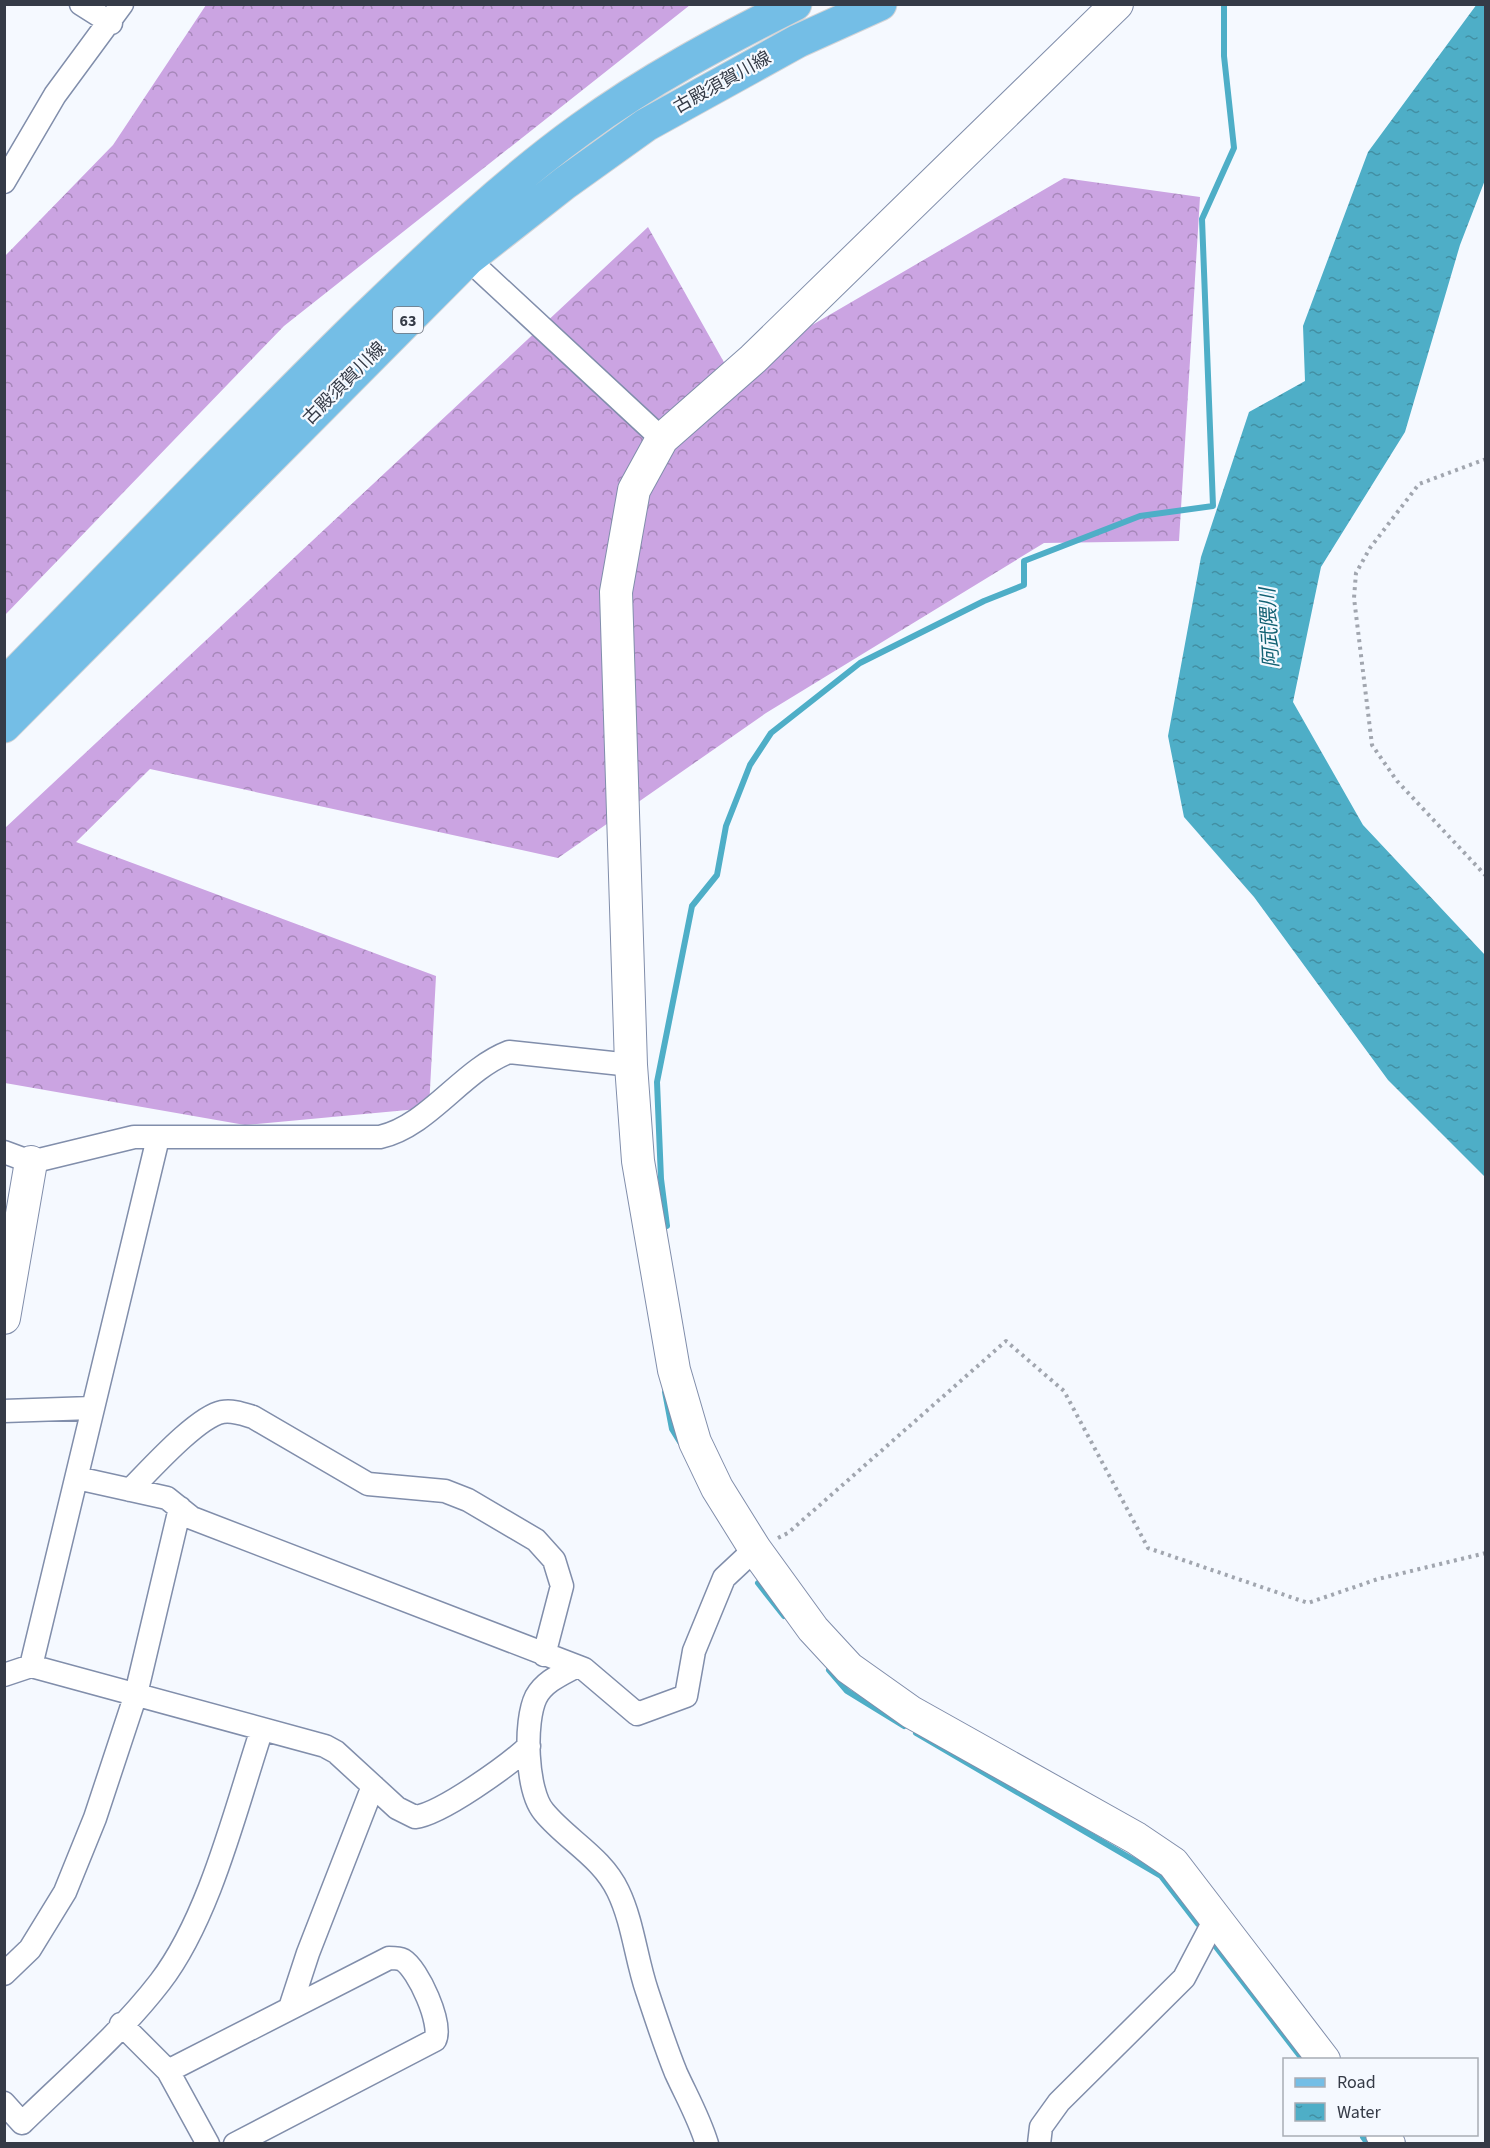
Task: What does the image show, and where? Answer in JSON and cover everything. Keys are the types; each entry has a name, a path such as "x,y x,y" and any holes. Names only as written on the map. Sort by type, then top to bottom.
{"main road":[{"name":"古殿須賀川線","path":"4,685 234,448 483,207 580,129 628,96 688,60 795,4"},
{"name":"古殿須賀川線","path":"4,726 468,259 565,183 646,125 798,41 880,4"}],"street":[{"path":"4,182 55,95 96,37 117,14 81,4"},
{"path":"1117,4 753,359 662,439 634,489 616,592 630,1065 638,1161 674,1370 695,1442 717,1488 755,1549 813,1629 849,1668 911,1712 1136,1839 1173,1863 1322,2058"},
{"path":"468,259 662,439"},
{"path":"4,1318 18,1157 134,1137 380,1137 395,1134 457,1088 490,1060 509,1052 630,1065"},
{"path":"31,1666 158,1138"},
{"path":"4,1411 92,1408"},
{"path":"130,1490 203,1419 222,1412 237,1412 254,1417 368,1484 446,1491 468,1500 536,1540 554,1560 562,1586 544,1655"},
{"path":"77,1478 167,1498 192,1518 584,1669 637,1714 686,1696 693,1651 724,1578 755,1549"},
{"path":"4,1974 30,1949 65,1892 95,1818 136,1694 180,1508"},
{"path":"4,1675 31,1666 325,1746 336,1752 397,1808 415,1817 421,1817 512,1762 529,1746"},
{"path":"575,1667 550,1681 537,1695 532,1708 529,1746 535,1797 543,1811 608,1872 619,1892 646,1988 676,2073 698,2115 707,2144"},
{"path":"4,2103 22,2123 160,1982 197,1918 221,1854 261,1729"},
{"path":"290,2008 308,1953 373,1786"},
{"path":"1039,2144 1041,2127 1059,2102 1184,1978 1215,1919"},
{"path":"168,2071 389,1958 402,1960 426,1993 438,2025 435,2040 236,2144"},
{"path":"121,2024 168,2071 208,2144"}],"path":[{"path":"1485,459 1419,484 1370,548 1356,573 1354,598 1372,745 1397,781 1485,876"},
{"path":"755,1549 788,1533 1006,1341 1064,1392 1148,1548 1308,1603 1378,1579 1485,1553"}],"green space":[{"path":"206,5 690,5 284,326 5,615 5,256 113,145"},
{"path":"1064,178 1200,197 1179,541 1044,543 766,713 558,858 150,769 76,842 436,976 429,1108 245,1125 5,1083 5,828 648,227 730,373"}],"water":[{"name":"阿武隈川","path":"1477,4 1485,5 1485,180 1460,245 1405,432 1321,567 1293,702 1363,825 1485,955 1485,1177 1388,1080 1254,897 1184,817 1168,736 1201,557 1249,412 1305,381 1303,326 1368,152"}],"waterway":[{"path":"667,1226 661,1179 657,1082 692,906 717,875 726,826 750,765 771,733 860,663 984,601 1024,585 1024,561 1140,516 1213,506 1202,219 1234,148 1224,56 1224,4"},
{"path":"665,1392 672,1429 680,1442"},
{"path":"758,1583 784,1616"},
{"path":"829,1670 847,1691 904,1726"},
{"path":"916,1733 1161,1876 1198,1924"},
{"path":"1213,1943 1301,2058"},
{"path":"1363,2137 1368,2144"}]}
